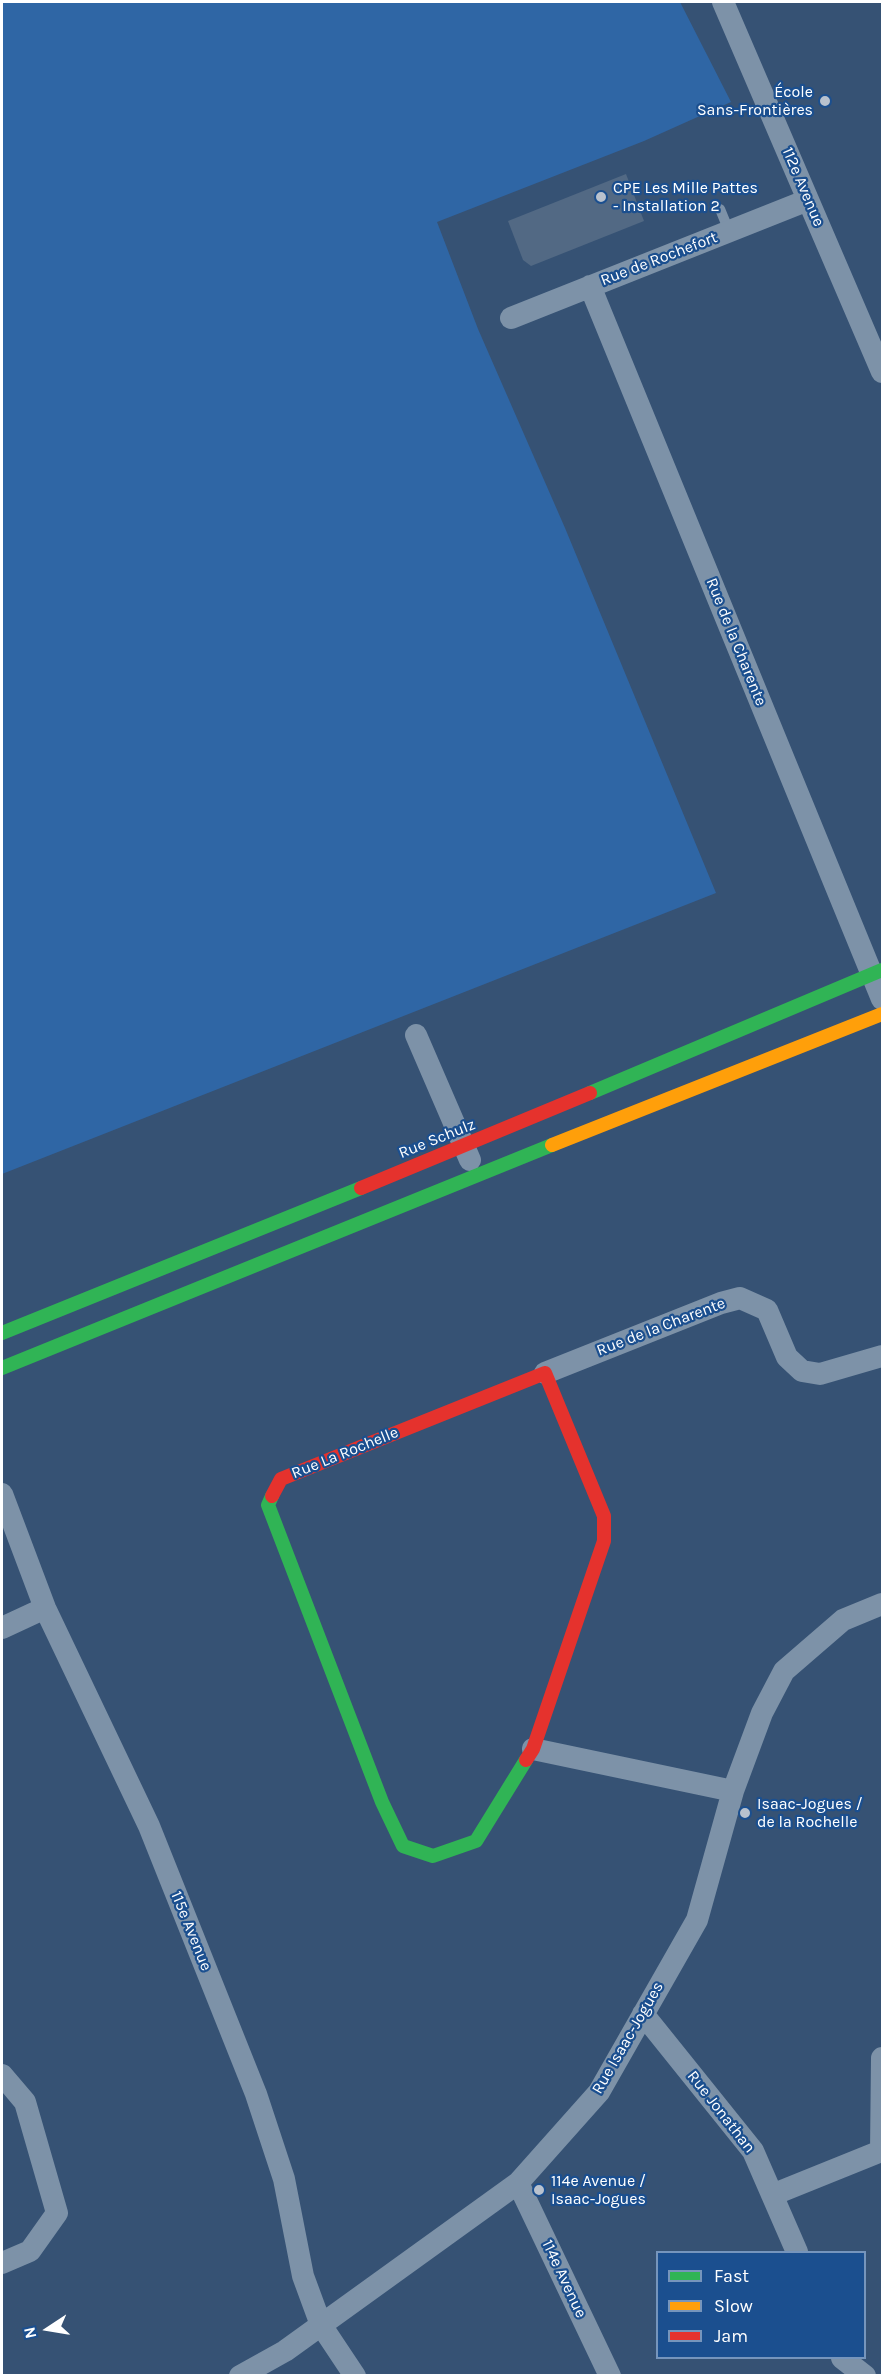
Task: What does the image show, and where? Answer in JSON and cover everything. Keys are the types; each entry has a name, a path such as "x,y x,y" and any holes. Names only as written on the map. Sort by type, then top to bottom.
{"street":[{"name":"112e Avenue","path":"723,2 882,372"},
{"name":"Rue de Rochefort","path":"511,318 808,200"},
{"name":"Rue de la Charente","path":"590,286 877,972 882,999"},
{"name":"Rue Schulz","path":"2,1333 464,1146 877,972"},
{"path":"2,1368 476,1175 882,1014"},
{"path":"417,1035 476,1175"},
{"name":"Rue de la Charente","path":"544,1373 721,1303 740,1298 767,1310 787,1357 802,1371 820,1374 882,1356"},
{"name":"Rue La Rochelle","path":"544,1373 604,1516 604,1541 533,1749 476,1841 434,1856 403,1846 382,1802 268,1506 280,1479 544,1373"},
{"name":"115e Avenue","path":"2,1494 45,1608 149,1826 256,2094 284,2179 303,2276 321,2325 355,2376"},
{"name":"Rue Isaac-Jogues","path":"240,2376 285,2351 518,2183 599,2092 696,1920 733,1791 762,1713 784,1671 843,1620 882,1604"},
{"path":"2,1628 45,1608"},
{"path":"533,1749 733,1791"},
{"name":"Rue Jonathan","path":"643,2014 753,2151 796,2251"},
{"path":"772,2195 881,2151 882,2058"},
{"path":"2,2075 25,2102 57,2213 30,2250 2,2263"},
{"name":"114e Avenue","path":"518,2183 610,2376"},
{"path":"843,2359 864,2376"}],"lane":[{"path":"720,209 729,231"}],"shaded area":[{"path":"2,2 680,2 731,102 644,141 437,222 478,329 565,528 716,893 2,1174"}],"building":[{"name":"CPE Les Mille Pattes - Installation 2","path":"626,174 644,221 531,266 523,260 508,221"}],"traffic: fast":[{"path":"590,1093 882,970"},
{"path":"2,1368 552,1145"},
{"path":"2,1333 361,1188"},
{"path":"272,1496 268,1505 382,1802 403,1846 433,1856 476,1841 526,1760"}],"traffic: slow":[{"path":"552,1145 882,1014"}],"traffic: jam":[{"path":"361,1188 590,1093"},
{"path":"526,1760 533,1749 604,1541 604,1516 545,1373"},
{"path":"272,1496 281,1479 545,1373"}],"place":[{"name":"École Sans-Frontières","path":"825,101"},
{"name":"CPE Les Mille Pattes - Installation 2","path":"601,197"},
{"name":"Isaac-Jogues / de la Rochelle","path":"745,1813"},
{"name":"114e Avenue / Isaac-Jogues","path":"539,2190"}]}
